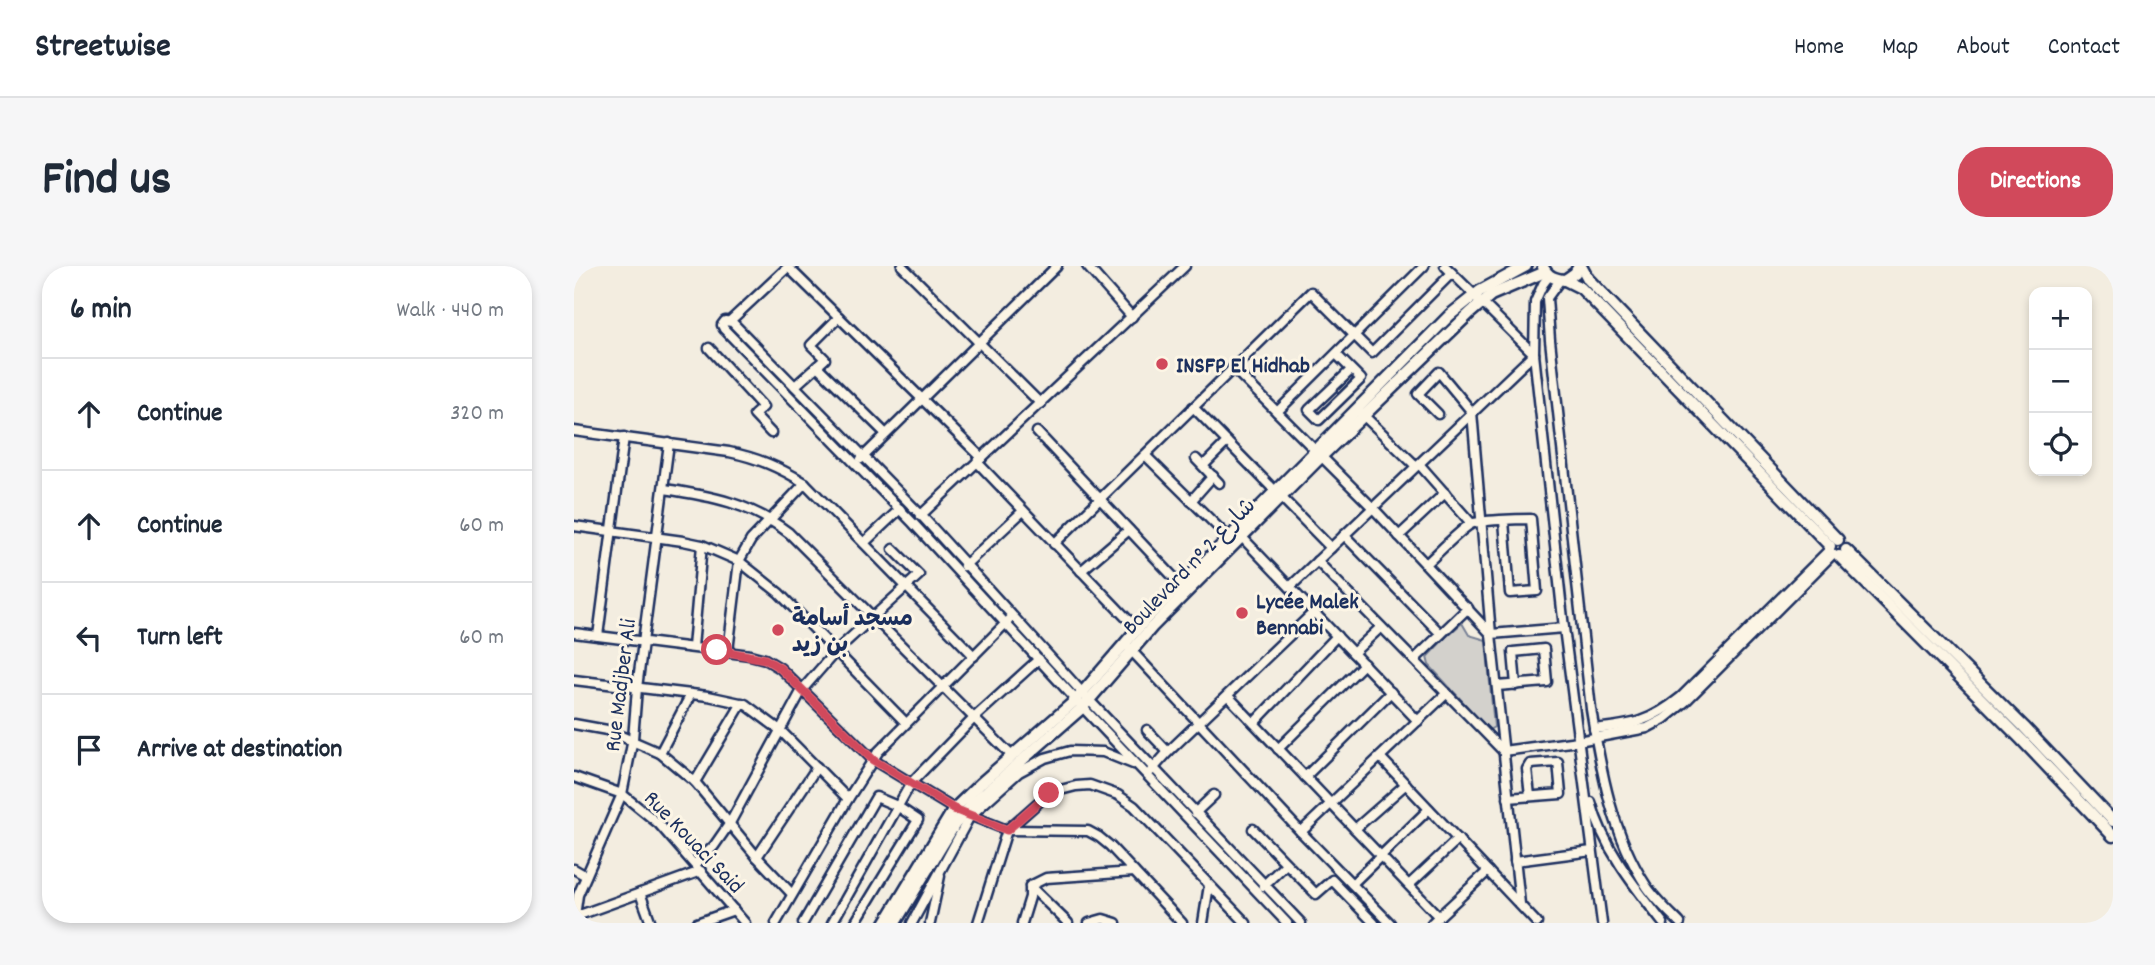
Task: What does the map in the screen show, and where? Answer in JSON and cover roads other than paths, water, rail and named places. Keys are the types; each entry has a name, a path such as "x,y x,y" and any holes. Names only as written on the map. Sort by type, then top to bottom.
{"main road":[{"name":"Boulevard n° شارع 2","path":"895,923 955,824 1011,755 1084,703 1124,641 1136,628 1278,494 1360,412 1450,315 1526,266"},
{"path":"1563,280 1576,273 1580,266 1588,279 1836,549 2024,727 2113,821"},
{"name":"Boulevard n° شارع 2","path":"1478,298 1546,271"},
{"path":"1546,271 1581,288 2113,836"},
{"name":"Boulevard n° شارع 2","path":"885,923 963,813 1074,716 1236,535"}],"street":[{"path":"1136,628 1023,511 922,399 788,266 730,321 723,323 724,329 1084,703 1287,923"},
{"path":"902,266 1041,404"},
{"path":"856,464 1057,266"},
{"path":"1087,266 1132,317"},
{"path":"913,523 1185,266"},
{"path":"1277,412 1424,266"},
{"path":"1445,266 1534,354"},
{"path":"1546,271 1535,302 1534,354 1592,851 1602,919 1609,923"},
{"path":"1054,544 1311,292 1372,352 1452,273"},
{"path":"1563,280 1547,299 1550,340 1600,765 1614,820 1628,854 1648,889 1680,923"},
{"path":"795,386 825,359 811,345 839,317"},
{"path":"730,321 921,515 1013,616 1084,703 1147,771 1195,813 1301,923"},
{"path":"709,348 763,407 754,415 771,433"},
{"path":"1336,354 1361,379 1319,420 1309,410 1351,370"},
{"path":"1290,587 1534,354"},
{"path":"817,366 886,434"},
{"path":"1233,368 1373,508 1491,634"},
{"path":"1438,414 1418,394 1439,372 1472,412 1491,634 1520,904"},
{"path":"796,402 804,394"},
{"path":"1193,407 1331,548"},
{"path":"1360,412 1417,465 1471,523"},
{"path":"574,431 753,457 781,468 805,482 974,656"},
{"path":"1037,432 1180,584"},
{"path":"598,636 624,437"},
{"path":"1191,501 1216,480 1199,462 1227,442"},
{"name":"Rue Madjber Ali","path":"574,923 586,876 622,794 633,739 637,688 669,443"},
{"path":"1145,455 1191,501 1236,535 1290,587 1418,720"},
{"path":"728,652 739,561 751,540 805,482"},
{"path":"664,489 731,501 771,519 789,533 1011,755"},
{"path":"1399,536 1444,493"},
{"path":"864,543 900,509"},
{"path":"958,572 1023,511"},
{"path":"1426,564 1471,523 1531,519 1537,591 1510,593 1504,521"},
{"path":"574,526 702,545 739,561 779,593 906,723"},
{"path":"1082,571 1129,530"},
{"path":"1344,535 1441,634"},
{"path":"692,647 702,545"},
{"path":"574,917 640,893 698,867 730,823 802,690 836,651 919,575 893,549"},
{"path":"1503,751 1578,741 1595,733 1643,721 1661,713 1836,549"},
{"path":"1317,561 1503,751"},
{"path":"1414,660 1468,608"},
{"path":"1147,771 1314,612"},
{"path":"776,923 873,760 906,723 1013,616"},
{"path":"1353,653 1381,626"},
{"path":"1491,634 1564,628"},
{"path":"574,633 765,659 780,668 873,760 963,813 1007,830 1088,831 1099,837 1182,923"},
{"path":"1254,723 1337,636"},
{"path":"1124,641 1385,921"},
{"path":"1497,686 1516,685 1546,682 1544,649 1513,652 1516,685"},
{"path":"832,923 911,783 975,717 1039,659"},
{"path":"1278,749 1364,664"},
{"path":"574,680 742,703 780,730 848,799"},
{"path":"1305,777 1391,692"},
{"path":"660,753 691,694"},
{"path":"1301,832 1447,694"},
{"path":"1228,696 1409,886 1436,920 1488,871"},
{"path":"695,782 742,703"},
{"path":"574,724 607,730 660,753 695,782 757,857 792,894"},
{"path":"1147,730 1168,752"},
{"path":"912,923 942,866 963,813 1034,762 1058,754 1086,750 1125,759 1147,771"},
{"path":"1380,757 1537,923"},
{"path":"1508,797 1530,796 1561,794 1558,762 1530,764 1527,769 1530,796"},
{"path":"757,857 817,767"},
{"name":"Rue Kouaci Said","path":"574,777 622,794 659,824 745,923"},
{"path":"1585,782 1596,820 1614,855 1663,923"},
{"path":"1355,829 1406,784"},
{"path":"978,923 1007,830 1049,793 1090,785 1118,795 1133,806 1246,923"},
{"path":"1195,813 1214,794"},
{"path":"803,923 876,797 897,806 918,820 855,923"},
{"path":"1352,884 1429,809"},
{"path":"1253,829 1316,894 1332,880 1374,923"},
{"path":"1409,886 1458,839"},
{"path":"1515,861 1592,851"},
{"path":"1256,891 1286,864"},
{"path":"930,923 942,866"},
{"path":"574,869 586,876"},
{"path":"1030,886 1046,878 1133,872"},
{"path":"1203,923 1209,885"},
{"path":"1022,923 1030,897 1030,886"},
{"path":"1030,886 1068,923"},
{"path":"640,893 651,923"},
{"path":"697,923 734,910"},
{"path":"1089,923 1103,919 1116,923"}],"place":[{"name":"INSFP El Hidhab","path":"1162,364"},
{"name":"Lycée Malek Bennabi","path":"1242,613"},
{"name":"مسجد أسامة بن زيد","path":"778,630"}]}
